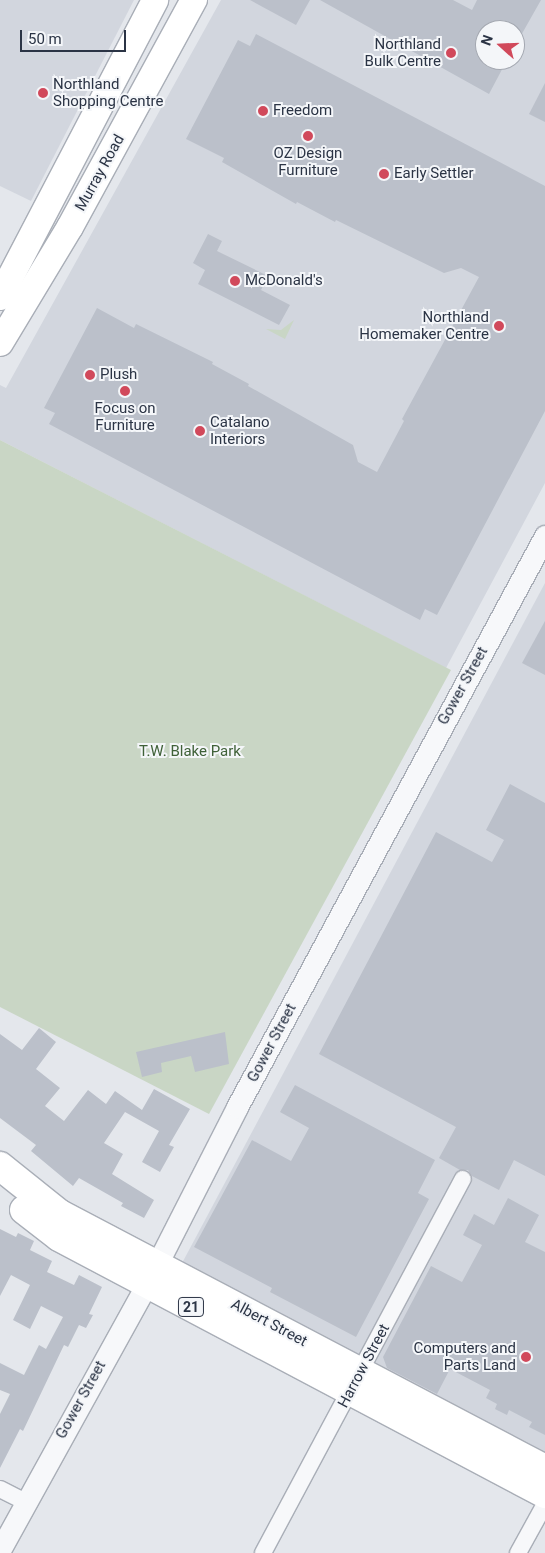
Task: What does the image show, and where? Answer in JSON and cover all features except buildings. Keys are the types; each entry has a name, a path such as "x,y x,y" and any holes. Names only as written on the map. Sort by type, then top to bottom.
{"highway":[{"name":"Albert Street","path":"1,1175 152,1274 455,1434 545,1494"},
{"name":"Albert Street","path":"455,1434 545,1470"}],"main road":[{"path":"0,297 42,212 155,0"},
{"name":"Murray Road","path":"0,344 70,227 194,0"},
{"path":"42,212 70,227"}],"street":[{"name":"Gower Street","path":"0,1550 152,1274 242,1099 545,536"},
{"name":"Harrow Street","path":"263,1553 463,1179"},
{"path":"0,1489 25,1502"},
{"path":"518,1553 545,1504"}],"shaded area":[{"name":"Northland Shopping Centre","path":"0,0 134,0 31,201 0,186"},
{"path":"221,0 545,0 545,483 446,668 0,440 0,385 6,388"},
{"path":"545,583 545,1457 181,1265"}],"green space":[{"path":"294,320 285,339 266,329 281,330"},
{"name":"T.W. Blake Park","path":"0,440 451,670 209,1114 0,1007"}],"place":[{"name":"Northland Bulk Centre","path":"451,53"},
{"name":"Northland Shopping Centre","path":"43,93"},
{"name":"Freedom","path":"263,111"},
{"name":"OZ Design Furniture","path":"308,136"},
{"name":"Early Settler","path":"384,174"},
{"name":"McDonald's","path":"235,281"},
{"name":"Northland Homemaker Centre","path":"499,326"},
{"name":"Plush","path":"90,375"},
{"name":"Focus on Furniture","path":"125,391"},
{"name":"Catalano Interiors","path":"200,431"},
{"name":"Computers and Parts Land","path":"526,1357"}]}
